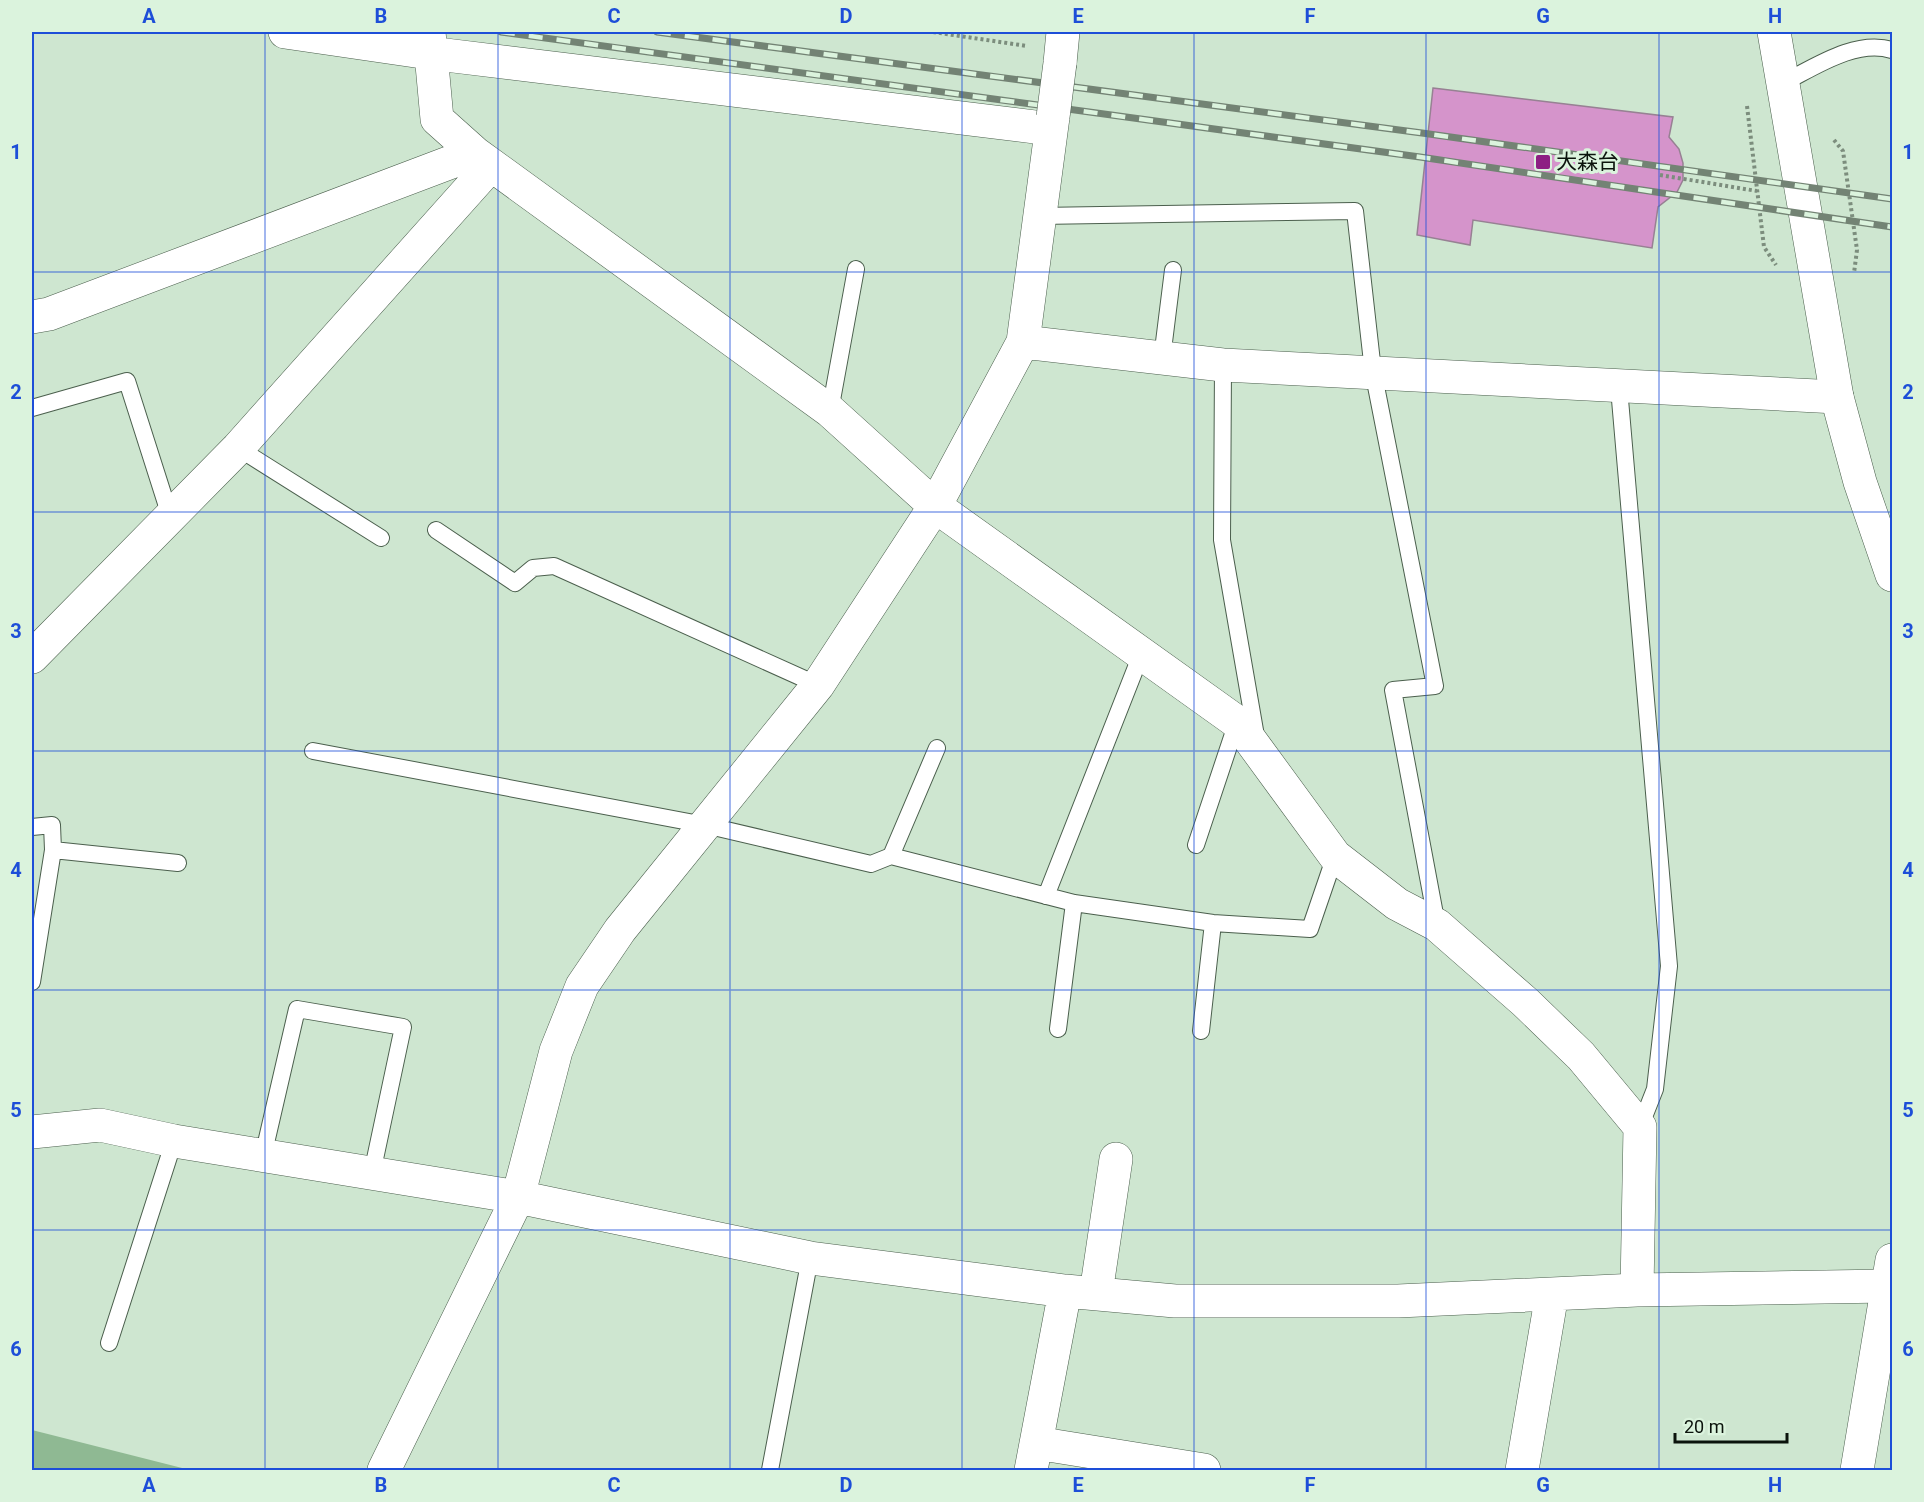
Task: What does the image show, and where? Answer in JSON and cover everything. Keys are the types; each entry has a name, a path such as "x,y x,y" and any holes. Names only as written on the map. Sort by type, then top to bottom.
{"street":[{"path":"285,32 429,42 1052,123"},
{"path":"1774,32 1837,397 1860,482 1893,575"},
{"path":"429,42 437,119 483,159 830,411 935,506 1238,722 1335,856 1397,904 1437,926 1525,1002 1581,1056 1641,1127 1637,1290"},
{"path":"384,1470 518,1197 556,1051 582,986 621,930 818,685 935,506 1023,342 1061,49"},
{"path":"32,317 49,314 483,159"},
{"path":"32,657 171,519 238,448 483,159"},
{"path":"1023,342 1223,365 1373,371 1619,387 1837,397"},
{"path":"32,1132 100,1125 174,1141 518,1197 810,1258 1081,1292 1198,1301 1398,1301 1637,1290 1890,1273 1888,1328 1857,1470"},
{"path":"1116,1159 1034,1457 1204,1470"},
{"path":"1522,1470 1552,1294"}],"lane":[{"path":"1783,83 1834,57 1878,46 1893,50"},
{"path":"1039,216 1355,211 1373,371 1435,686 1393,690 1437,926"},
{"path":"830,411 856,269"},
{"path":"1161,358 1173,270"},
{"path":"1223,365 1222,540 1258,748"},
{"path":"32,408 127,381 171,519"},
{"path":"1619,387 1669,966 1655,1089 1641,1127"},
{"path":"238,448 381,538"},
{"path":"436,530 515,584 533,568 554,566 818,685"},
{"path":"1046,896 1142,652"},
{"path":"1196,845 1238,722"},
{"path":"891,856 937,748"},
{"path":"313,751 705,825 871,864 891,856 1074,903 1213,923 1310,930 1335,856"},
{"path":"32,827 52,825 53,850 32,982"},
{"path":"53,850 178,862"},
{"path":"1058,1029 1074,903"},
{"path":"1201,1031 1213,923"},
{"path":"263,1156 297,1009 403,1027 372,1173"},
{"path":"109,1343 174,1141"},
{"path":"770,1470 810,1258"}],"path":[{"path":"933,32 1061,49"},
{"path":"1834,140 1843,151 1857,250 1853,277"},
{"path":"1660,175 1758,191"}],"green space":[{"path":"32,1430 190,1470 32,1470"}],"building":[{"path":"1433,88 1673,117 1669,137 1679,149 1683,163 1683,180 1677,192 1658,207 1652,248 1473,220 1470,245 1417,235"}],"railway":[{"path":"501,32 1420,157 1892,227"},
{"path":"657,32 1422,133 1892,199"}],"place":[{"name":"大森台","path":"1543,162"}]}
